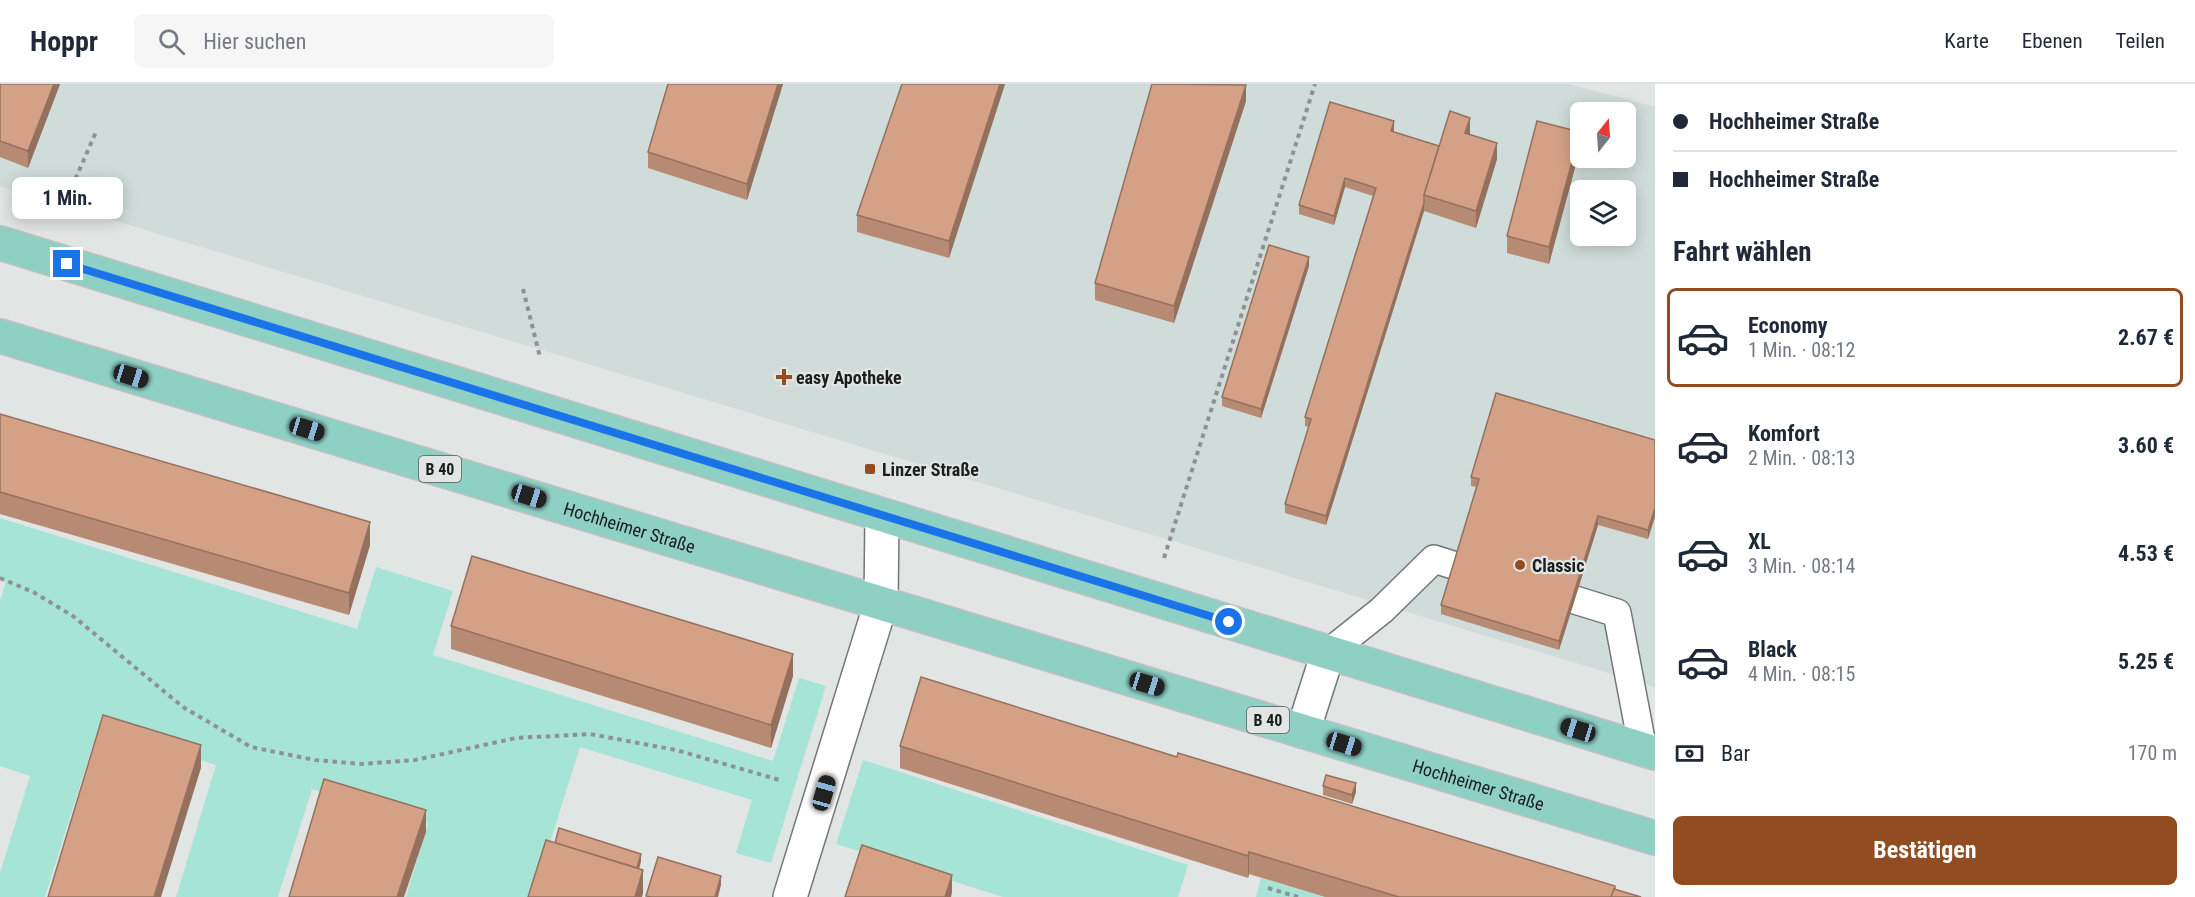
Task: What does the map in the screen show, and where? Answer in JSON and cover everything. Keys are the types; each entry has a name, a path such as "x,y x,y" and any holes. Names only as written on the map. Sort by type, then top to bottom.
{"main road":[{"path":"0,243 1649,752"},
{"name":"Hochheimer Straße","path":"0,336 1655,838"}],"street":[{"path":"790,897 881,603 882,516"},
{"path":"1303,731 1328,653"}],"lane":[{"path":"1328,653 1382,610 1434,559 1456,566"},
{"path":"1575,600 1617,614 1649,752"}],"path":[{"path":"1151,598 1315,84"},
{"path":"61,212 96,132"},
{"path":"523,289 540,357"},
{"path":"0,578 33,592 73,616 183,707 251,747 315,760 362,764 415,760 516,738 590,734 676,750 824,793"},
{"path":"1268,888 1298,897"}],"shaded area":[{"path":"0,84 1569,84 1655,107 1655,687 0,186"}],"green space":[{"path":"0,518 357,629 376,567 453,591 433,655 773,761 799,678 826,686 771,863 736,853 752,800 580,747 533,897 406,897 428,823 312,789 278,897 176,897 216,765 98,728 45,897 0,897 0,873 30,776 0,766 0,601 6,581 0,579"},
{"path":"863,760 1188,865 1178,897 1003,897 836,844"},
{"path":"1261,878 1324,897 1256,897"}],"building":[{"path":"0,84 54,84 28,151 0,141"},
{"path":"668,84 778,84 747,184 648,152"},
{"path":"902,84 1000,84 949,241 857,215"},
{"path":"1152,84 1246,85 1174,306 1095,283"},
{"path":"1330,102 1394,121 1391,131 1439,146 1424,195 1424,203 1326,516 1285,504 1311,419 1305,417 1376,188 1345,178 1334,216 1299,205"},
{"path":"1450,111 1470,118 1465,133 1497,143 1476,211 1424,195"},
{"path":"1537,121 1570,129 1570,168 1549,247 1507,236"},
{"path":"1269,245 1309,257 1261,409 1222,397"},
{"path":"1496,393 1655,440 1655,508 1648,530 1598,516 1559,641 1441,605 1479,479 1471,477"},
{"path":"0,414 370,522 349,593 0,492"},
{"path":"472,556 793,654 771,725 451,626"},
{"path":"921,677 1177,757 1178,753 1615,886 1615,889 1611,897 1399,897 1249,852 1248,856 900,746"},
{"path":"103,715 201,745 154,897 48,897"},
{"path":"1326,775 1356,783 1352,795 1323,786"},
{"path":"324,779 426,810 397,897 289,897"},
{"path":"559,828 641,854 637,868 555,843"},
{"path":"546,840 643,870 635,897 528,897"},
{"path":"862,845 952,875 945,897 845,897"},
{"path":"658,857 721,876 715,897 646,896"},
{"path":"1614,889 1641,897 1611,897"}],"place":[{"name":"easy Apotheke","path":"784,377"},
{"name":"Linzer Straße","path":"870,469"},
{"name":"Classic","path":"1520,565"}],"route":[{"path":"67,264 1229,622"}]}
